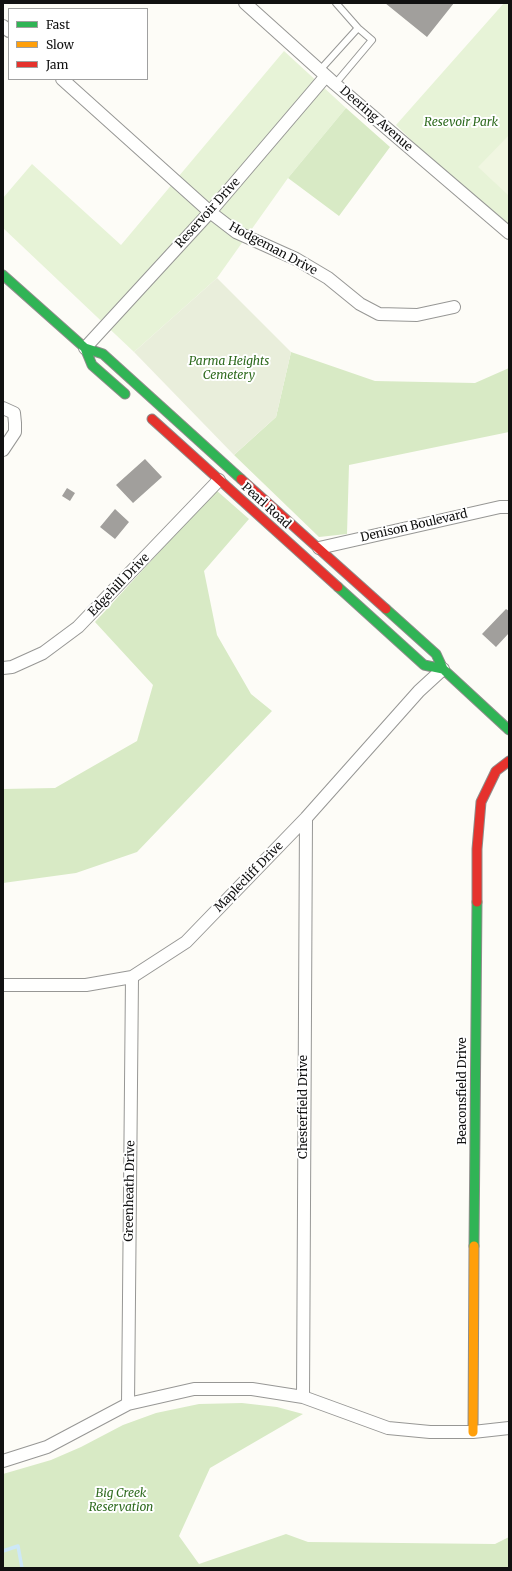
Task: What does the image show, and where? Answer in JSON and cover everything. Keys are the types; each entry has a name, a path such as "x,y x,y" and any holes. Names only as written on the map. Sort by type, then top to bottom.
{"main road":[{"name":"Pearl Road","path":"3,274 85,348 103,354 173,419 319,548 436,654 442,669 509,730"},
{"name":"Pearl Road","path":"85,348 92,365 133,401"},
{"name":"Pearl Road","path":"144,412 424,665 442,669"},
{"name":"Beaconsfield Drive","path":"473,1432 477,849 480,802 496,771 509,761"}],"street":[{"name":"Deering Avenue","path":"245,3 327,77 509,233"},
{"name":"Reservoir Drive","path":"85,348 210,212 327,77"},
{"name":"Hodgeman Drive","path":"63,80 210,212 236,232 296,259 328,278 360,304 379,314 417,314 454,307"},
{"path":"3,408 14,413 16,423 16,432 3,450"},
{"name":"Edgehill Drive","path":"3,668 12,667 43,653 78,627 219,480"},
{"name":"Denison Boulevard","path":"319,548 500,507 509,507"},
{"name":"Maplecliff Drive","path":"3,985 86,985 132,977 186,942 306,818 419,691 442,669"},
{"name":"Chesterfield Drive","path":"302,1397 306,818"},
{"name":"Greenheath Drive","path":"128,1404 132,977"},
{"path":"3,1461 47,1447 128,1404 194,1389 252,1389 302,1397 388,1428 430,1432 473,1432 509,1428"}],"lane":[{"path":"327,77 372,40 358,28 336,3"},
{"path":"327,77 358,28"}],"green space":[{"name":"Resevoir Park","path":"504,3 509,3 509,237 396,125"},
{"path":"284,51 346,108 288,178 217,278 134,352 3,228 3,198 32,164 121,245"},
{"path":"346,108 390,147 339,216 288,178"},
{"path":"509,135 509,196 478,167"},
{"name":"Parma Heights Cemetery","path":"217,278 291,352 276,417 234,455 134,352"},
{"path":"291,352 375,381 475,383 509,368 509,432 349,465 347,534 319,537 234,455 276,417"},
{"path":"216,490 249,519 204,571 217,635 251,694 272,711 137,852 76,873 3,883 3,789 55,788 137,741 153,685 95,622"},
{"name":"Big Creek Reservation","path":"242,1403 277,1407 303,1414 210,1468 179,1536 199,1564 286,1534 308,1542 495,1544 509,1537 509,1568 3,1568 3,1474 51,1460 81,1447 123,1425 156,1413 199,1404"}],"building":[{"path":"385,3 454,3 427,37"},
{"path":"145,459 162,477 133,503 116,485"},
{"path":"67,488 75,493 70,501 62,496"},
{"path":"115,509 129,522 115,539 100,527"},
{"path":"506,609 509,611 509,633 496,647 482,634"}],"waterway":[{"path":"3,1551 18,1546 22,1568"}],"traffic: fast":[{"path":"3,275 85,348 103,354 241,479"},
{"path":"85,348 92,365 125,394"},
{"path":"338,587 424,665 443,669"},
{"path":"386,609 436,654 443,669 509,730"},
{"path":"474,1246 477,902"}],"traffic: slow":[{"path":"473,1432 474,1246"}],"traffic: jam":[{"path":"152,419 338,587"},
{"path":"241,479 386,609"},
{"path":"477,902 477,849 481,802 496,771 509,761"}]}
